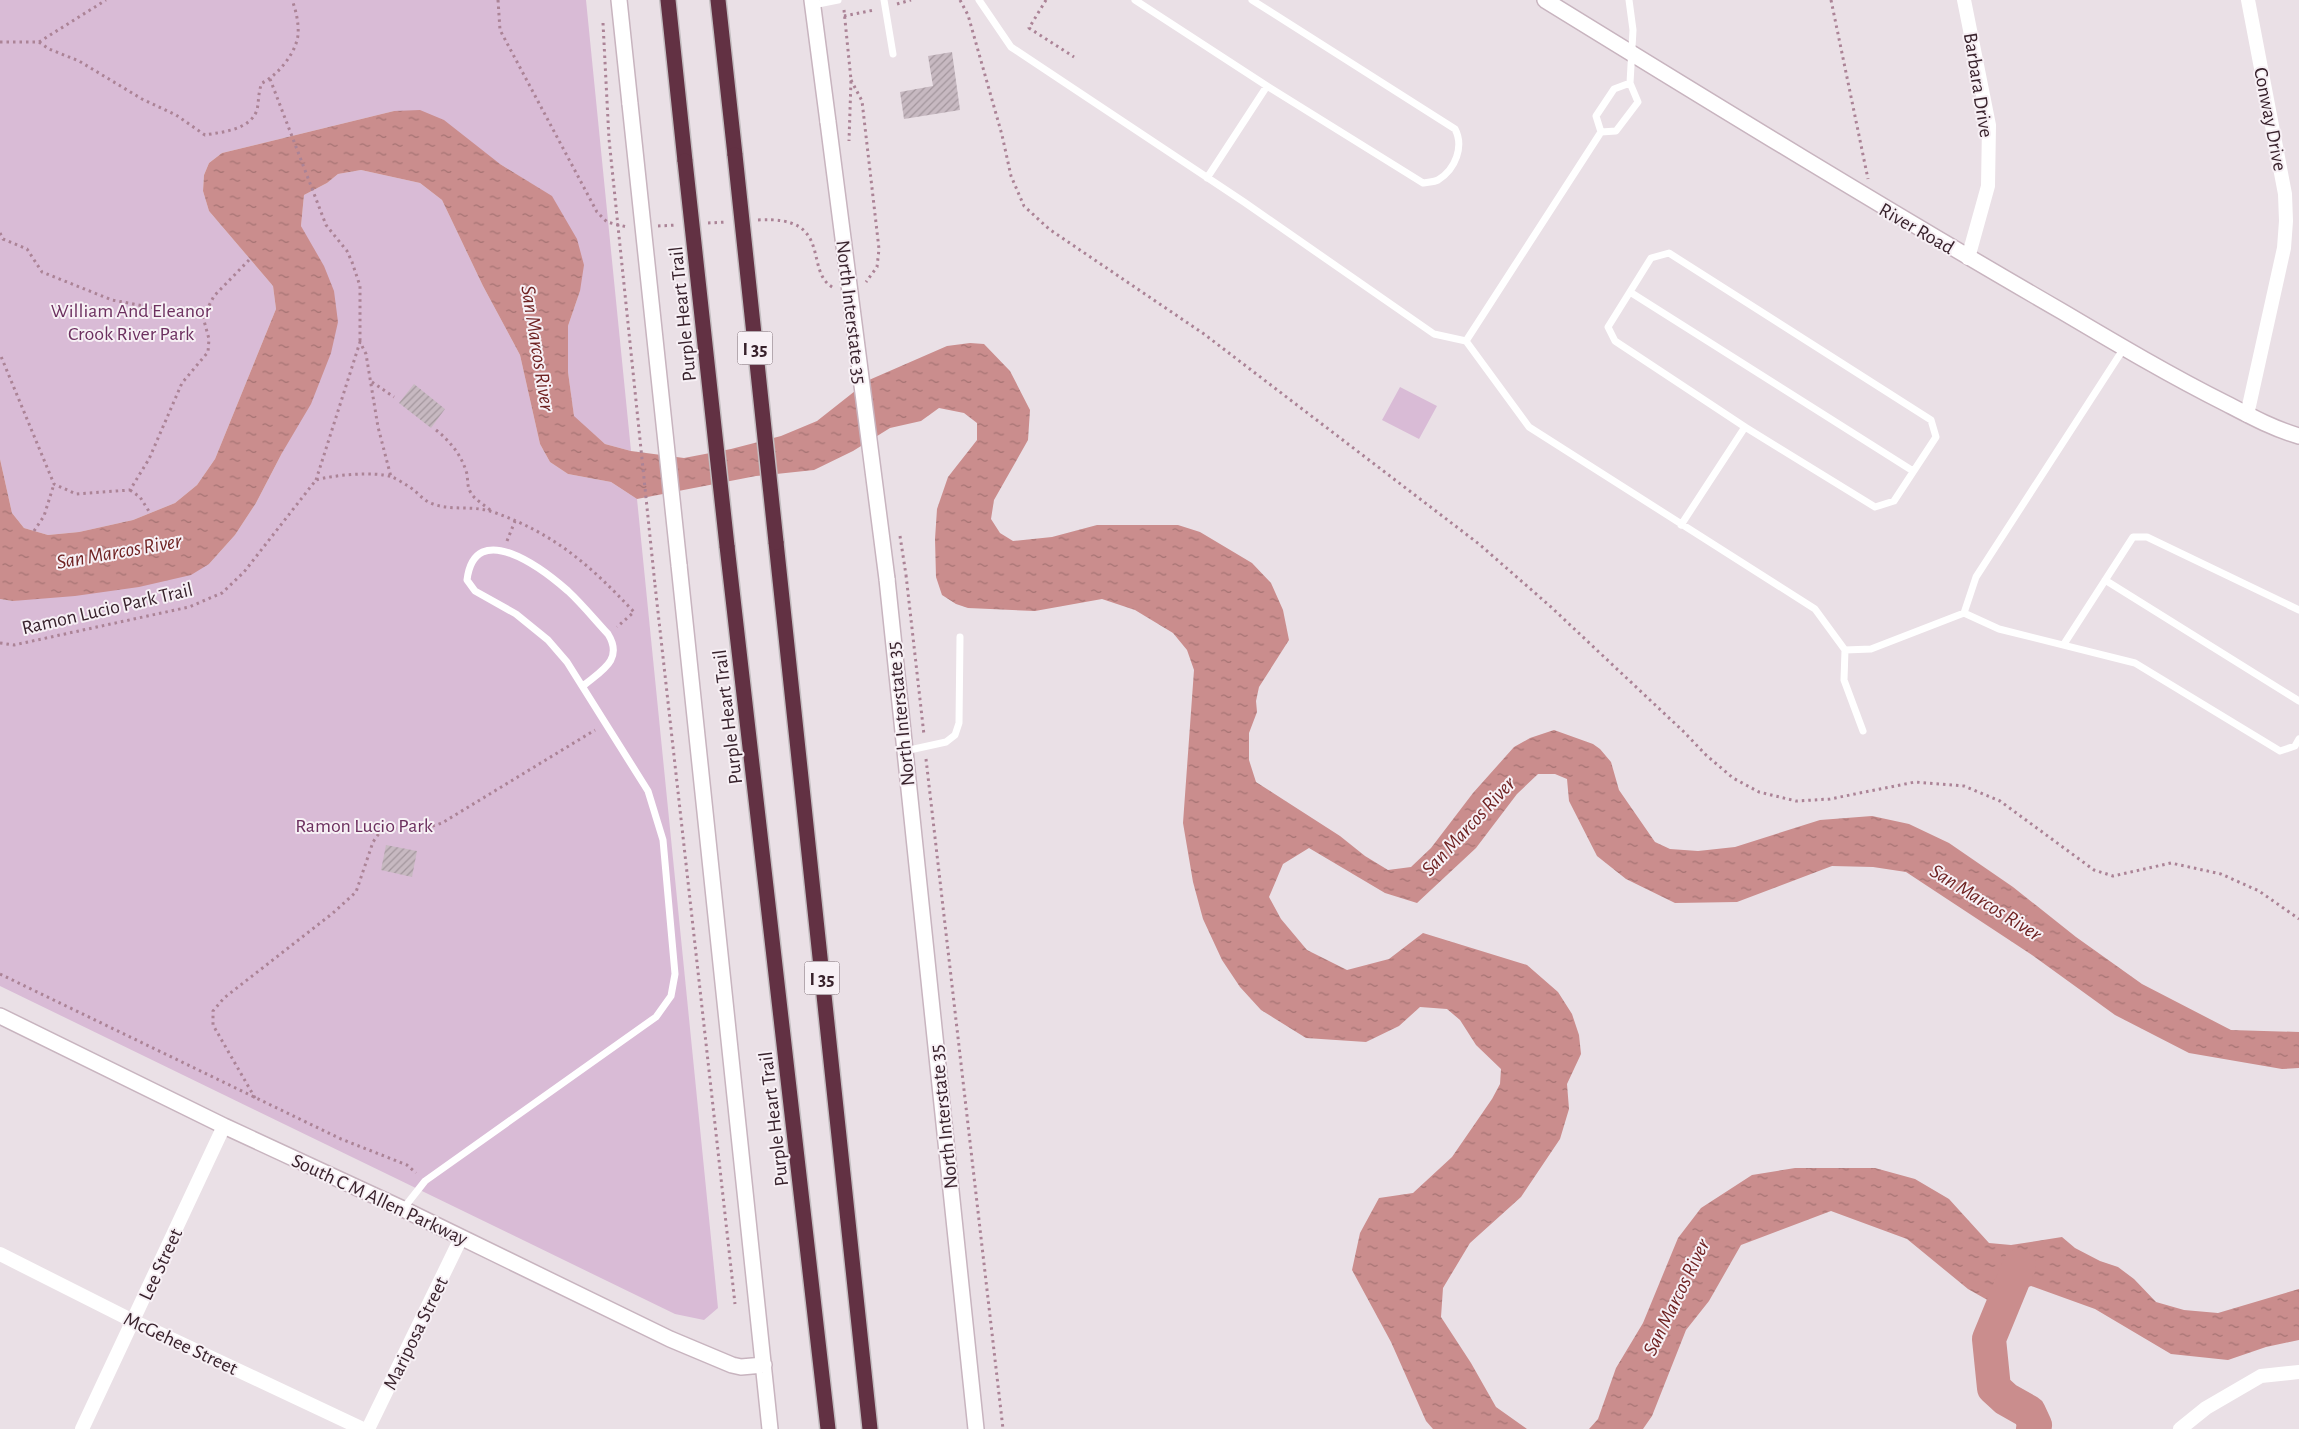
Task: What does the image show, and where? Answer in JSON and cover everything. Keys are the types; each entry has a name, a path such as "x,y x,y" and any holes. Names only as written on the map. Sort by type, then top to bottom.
{"highway":[{"name":"Purple Heart Trail","path":"668,0 727,546 828,1422"},
{"name":"I 35","path":"718,0 869,1422"}],"main road":[{"path":"619,0 770,1429"},
{"name":"River Road","path":"1545,0 1872,202 1968,258 2192,387 2247,415 2299,436"},
{"name":"North Interstate 35","path":"813,3 887,579 976,1429"},
{"name":"South C M Allen Parkway","path":"0,1016 224,1126 403,1209 718,1360 741,1367 764,1365"}],"street":[{"name":"Barbara Drive","path":"1964,0 1989,125 1988,186 1968,258"},
{"name":"Conway Drive","path":"2247,415 2284,248 2286,220 2285,194 2248,0"},
{"name":"Lee Street","path":"82,1429 224,1126"},
{"name":"Mariposa Street","path":"368,1429 461,1238"},
{"name":"McGehee Street","path":"0,1254 133,1321 363,1429"},
{"path":"2180,1429 2206,1408 2261,1376 2299,1372"}],"lane":[{"path":"813,3 838,0"},
{"path":"884,0 893,54"},
{"path":"979,0 1011,47 1207,178 1434,334 1466,341 1529,427 1815,609 1845,650 1844,680 1863,731"},
{"path":"1135,0 1267,86 1423,183 1438,180 1442,176 1454,162 1459,150 1460,138 1455,129 1252,0"},
{"path":"1601,132 1616,131 1638,102 1630,83 1633,30 1629,0"},
{"path":"1601,132 1596,116 1614,89 1630,83"},
{"path":"1207,178 1267,86"},
{"path":"1466,341 1601,132"},
{"path":"1668,253 1931,420 1936,437 1894,501 1875,507 1745,427 1615,341 1608,327 1651,258 1668,253"},
{"path":"1630,292 1913,471"},
{"path":"1964,613 1976,577 2124,348"},
{"path":"1681,525 1745,427"},
{"path":"2064,644 2133,537 2147,537 2299,610"},
{"path":"403,1209 425,1182 656,1017 671,996 675,974 663,840 648,791 583,686 548,640 516,614 475,591 467,580 469,566 478,554 493,548 503,550 534,566 568,591 608,634 612,640 614,653 608,666 583,686"},
{"path":"2105,580 2299,701"},
{"path":"1845,650 1871,648 1964,613 1999,629 2136,663 2280,751 2294,746 2299,739"},
{"path":"904,751 946,742 955,735 959,723 960,637"}],"path":[{"path":"0,42 39,42 106,0"},
{"path":"39,42 49,49 79,61 142,99 176,115 205,135 228,131 244,125 256,113 259,89 262,83 279,71 294,48 298,34 292,0"},
{"path":"498,0 500,30 597,212 607,222 627,228 637,227"},
{"path":"960,0 968,15 1002,135 1011,176 1024,206 1049,229 1204,334 1479,544 1551,607 1706,755 1733,778 1759,792 1796,801 1830,799 1915,782 1964,786 2000,801 2094,870 2113,876 2171,863 2221,874 2259,891 2299,919"},
{"path":"1046,0 1029,28 1074,57"},
{"path":"1831,0 1872,202"},
{"path":"844,8 851,80 848,141"},
{"path":"603,19 609,139 655,585 735,1304"},
{"name":"Ramon Lucio Park Trail","path":"0,643 14,645 189,607 222,594 244,572 316,480 360,342 360,286 348,251 326,224 270,79"},
{"path":"851,80 862,101 879,249 877,268 870,279 863,283"},
{"path":"756,220 776,219 791,222 804,231 815,248 824,281 832,288 840,288"},
{"path":"707,223 736,221"},
{"path":"657,226 687,224"},
{"path":"0,233 3,239 28,249 42,272 112,300 204,317"},
{"path":"130,490 150,459 182,383 208,352 209,339 204,317 214,296 249,260"},
{"name":"Ramon Lucio Park Trail","path":"360,342 366,354 378,427 391,477"},
{"path":"0,354 54,484 44,516 34,531"},
{"path":"371,382 394,397"},
{"path":"436,430 461,457 467,476 468,488 472,496 483,502 492,511"},
{"path":"316,480 333,475 391,477 411,488 429,503 492,511 542,534 572,552 606,582 634,612 608,634"},
{"path":"54,484 76,494 130,490 140,497 150,513"},
{"path":"503,550 515,521"},
{"path":"906,575 1003,1429"},
{"path":"255,1098 213,1024 213,1010 224,998 333,913 356,892 373,842 380,832 396,828 424,829 442,823 606,723"},
{"path":"0,974 341,1139 407,1165 425,1182"}],"green space":[{"name":"William And Eleanor Crook River Park","path":"0,0 586,0 631,451 605,444 574,417 568,372 568,326 580,291 552,197 500,164 394,111 222,153 209,163 204,175 203,191 209,211 273,286 276,309 215,459 197,485 175,503 133,520 79,532 48,535 24,528 12,513 0,459"},
{"name":"Ramon Lucio Park","path":"361,170 420,183 442,200 483,286 520,355 540,444 550,462 568,474 611,482 637,499 718,1308 704,1320 675,1314 0,986 0,599 13,601 209,564 235,535 256,503 282,453 310,245 301,226 304,195 327,183 338,174"},
{"path":"1400,387 1437,406 1419,439 1382,420"}],"water":[{"name":"San Marcos River","path":"420,110 444,120 500,164 552,196 577,239 584,265 580,291 568,326 568,372 574,416 605,444 631,451 684,458 731,449 781,436 817,421 869,380 947,346 970,343 984,344 1010,371 1030,410 1028,440 994,500 991,519 1000,533 1013,541 1052,537 1097,525 1178,525 1200,532 1252,563 1271,583 1283,610 1289,640 1259,687 1256,701 1257,712 1249,733 1249,760 1256,782 1340,836 1365,856 1388,870 1411,867 1431,848 1473,793 1514,747 1530,738 1554,730 1593,744 1600,749 1611,762 1619,790 1655,842 1670,849 1698,851 1735,847 1820,820 1872,816 1909,824 1949,843 2013,887 2076,937 2142,984 2231,1030 2299,1032 2299,1068 2282,1069 2189,1053 2115,1015 2032,955 1906,872 1873,867 1832,866 1737,902 1675,903 1626,879 1597,856 1569,801 1567,779 1555,774 1538,774 1517,794 1476,848 1417,903 1385,893 1309,848 1283,864 1269,897 1281,919 1307,950 1347,970 1389,959 1423,933 1527,965 1558,992 1572,1014 1579,1035 1581,1054 1567,1084 1569,1109 1560,1139 1521,1197 1470,1243 1443,1288 1441,1317 1471,1363 1496,1407 1527,1429 1433,1429 1426,1421 1391,1342 1352,1270 1360,1233 1379,1198 1413,1193 1452,1157 1492,1099 1500,1084 1501,1069 1476,1045 1460,1020 1447,1009 1420,1007 1399,1026 1366,1042 1306,1038 1261,1010 1240,987 1222,960 1203,919 1193,882 1183,823 1194,670 1187,650 1173,633 1135,610 1102,599 1035,611 968,608 956,604 942,595 936,577 935,539 937,509 948,477 977,440 977,423 964,413 939,408 921,421 890,428 853,451 814,470 756,476 637,499 611,482 568,474 550,462 540,444 520,355 483,286 442,200 420,183 361,170 338,174 327,183 304,195 301,226 324,266 334,291 338,322 331,353 311,404 282,453 256,503 235,535 209,564 191,575 139,587 75,596 13,601 0,599 0,459 12,513 24,528 48,535 79,532 133,520 175,503 197,485 215,459 276,309 273,286 209,211 203,191 204,175 209,163 222,153 394,111"},
{"name":"San Marcos River","path":"1795,1168 1875,1168 1915,1179 1949,1199 1989,1243 2011,1245 2062,1237 2075,1248 2100,1261 2118,1267 2134,1279 2156,1302 2184,1310 2218,1313 2299,1289 2299,1340 2266,1347 2228,1360 2171,1354 2095,1309 2031,1286 1991,1302 1968,1289 1907,1239 1831,1211 1741,1245 1709,1301 1686,1330 1652,1416 1643,1429 1589,1429 1598,1419 1616,1368 1643,1323 1678,1238 1701,1208 1752,1175"}],"building":[{"path":"952,52 960,110 904,119 900,92 933,86 928,56"},
{"path":"414,384 445,409 431,428 399,403"},
{"path":"386,845 417,851 412,877 381,870"}],"waterway":[{"path":"2019,1266 1989,1339 1994,1388 2006,1399 2029,1412 2035,1425 2033,1429"}]}
